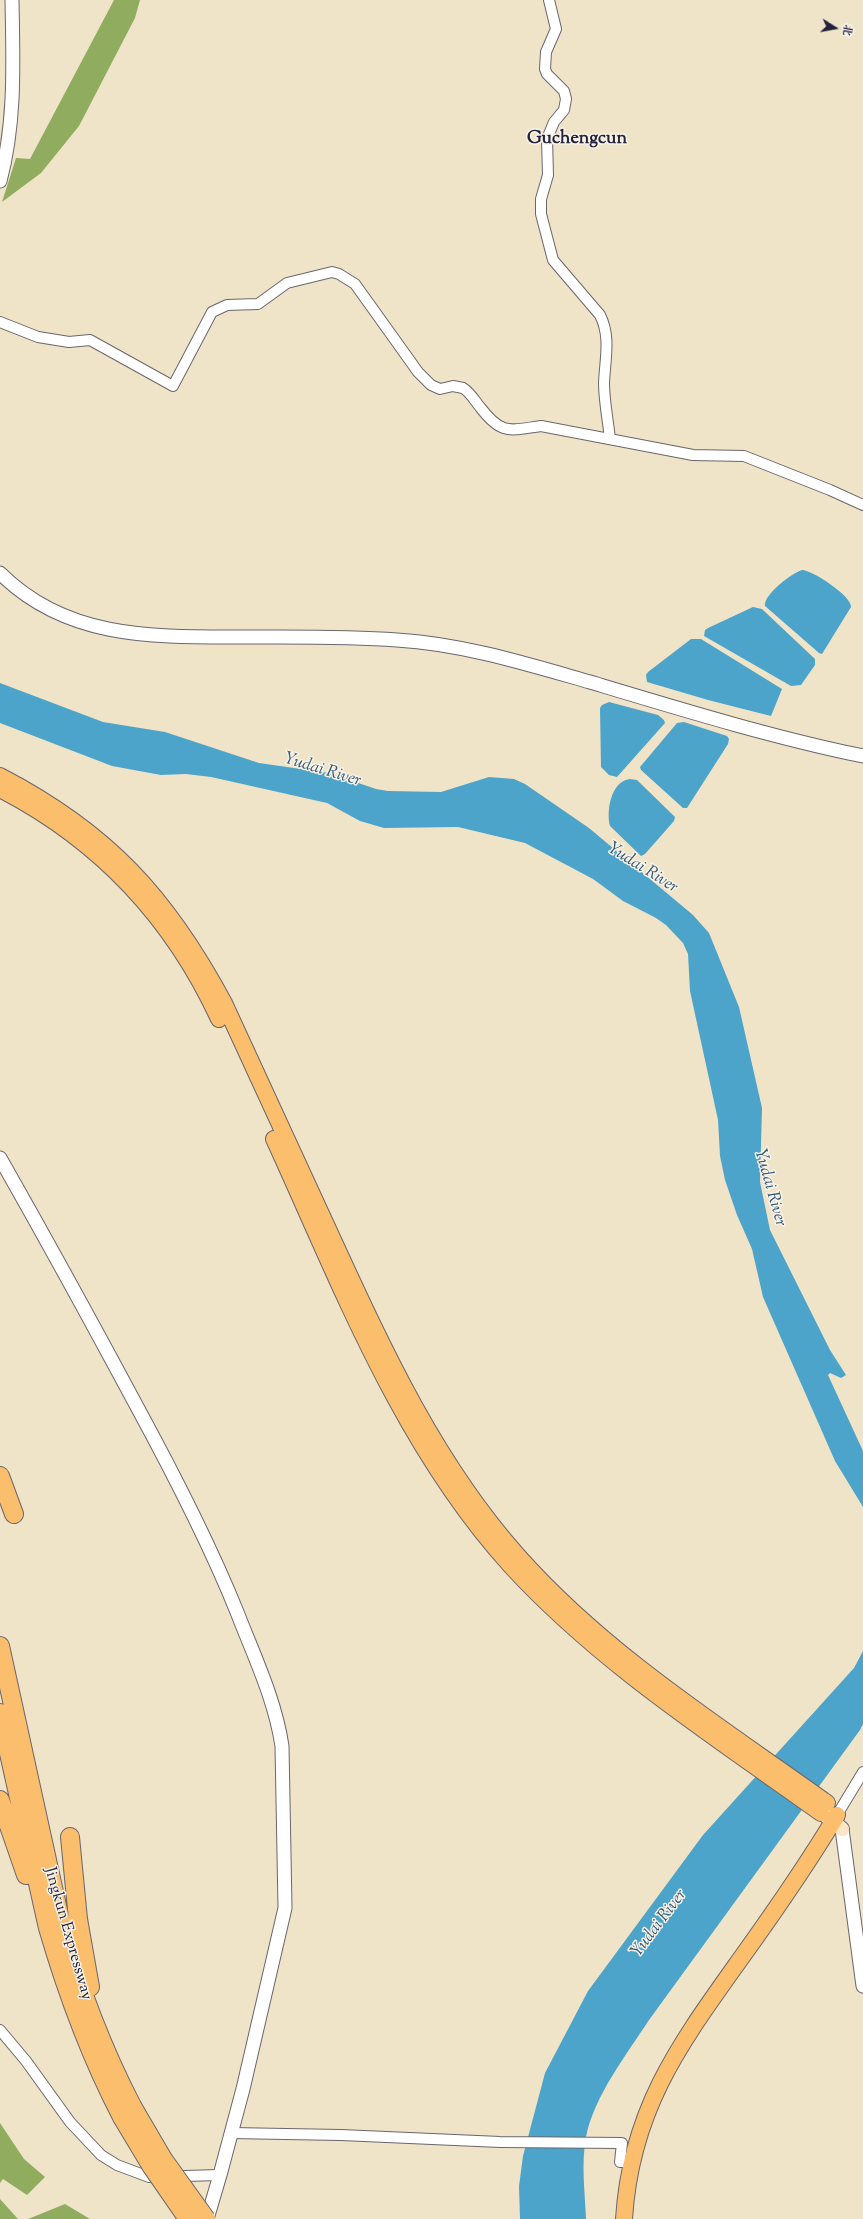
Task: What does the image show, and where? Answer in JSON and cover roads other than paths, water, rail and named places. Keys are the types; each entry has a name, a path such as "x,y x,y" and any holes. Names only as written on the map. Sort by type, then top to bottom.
{"highway":[{"path":"0,1476 14,1514"},
{"name":"Jingkun Expressway","path":"0,1646 63,1931 90,2014 121,2085 127,2112 206,2219"},
{"name":"Jingkun Expressway","path":"0,1713 50,1935 82,2031 127,2112 152,2167 188,2219"},
{"path":"0,1800 25,1873 50,1935"},
{"path":"70,1837 78,1920 89,1982 121,2085"}],"main road":[{"path":"0,776 54,807 110,849 157,899 194,952 224,1003 375,1333 406,1395 449,1464 494,1528 519,1557 579,1618 718,1732 832,1816"},
{"path":"0,789 48,817 103,858 148,906 189,964 214,1008 362,1331 400,1407 440,1471 481,1529 540,1596 581,1635 644,1685 718,1732"},
{"path":"624,2219 632,2162 642,2124 675,2054 801,1875 832,1816"},
{"path":"634,2219 637,2190 647,2141 662,2102 683,2059 809,1880 832,1816"}],"street":[{"path":"0,181 6,158 11,119 12,0"},
{"path":"549,0 556,29 546,52 545,69 547,74 564,91 566,99 564,110 554,122 547,139 548,175 541,199 541,214 553,260 600,316 605,326 607,338 604,384 610,439"},
{"path":"0,322 38,337 69,342 90,340 173,386 212,312 227,305 258,304 287,283 332,272 344,276 355,284 418,372 431,385 440,389 453,386 463,388 488,418 505,428 522,430 541,426 693,455 744,456 830,490 863,505"},
{"path":"0,573 27,597 44,607 106,629 150,635 374,639 436,644 529,665 786,738 863,756"},
{"path":"0,1158 86,1311 186,1499 227,1587 265,1681 279,1728 282,1746 285,1908 231,2134 206,2219"},
{"path":"863,1772 832,1816 863,1986"},
{"path":"0,2030 26,2061 70,2122 101,2155 117,2165 149,2177 220,2175"},
{"path":"231,2134 340,2135 500,2142 622,2143 620,2162 632,2162"}],"water":[{"path":"802,570 814,574 831,584 850,602 851,607 822,654 765,606 769,596 779,585"},
{"path":"753,607 762,609 815,659 815,665 801,685 791,686 704,636 705,630 708,628"},
{"path":"691,639 701,639 782,689 771,716 708,700 647,682 646,675 648,672"},
{"path":"0,683 103,722 165,732 259,763 329,773 376,789 388,791 441,792 489,777 514,779 525,784 589,828 693,915 709,933 739,1007 762,1108 760,1182 770,1230 830,1350 846,1375 841,1378 830,1373 828,1375 863,1451 863,1507 835,1461 763,1297 752,1249 737,1215 725,1180 720,1156 718,1120 690,991 688,954 683,943 666,925 656,918 623,901 593,879 525,843 458,827 384,828 360,821 327,803 211,777 186,774 161,775 112,766 0,723"},
{"path":"609,702 658,715 664,720 665,723 617,777 609,775 601,767 600,708 602,705"},
{"path":"684,722 727,736 729,739 728,744 687,808 683,808 641,770 640,767 677,723"},
{"path":"630,779 637,780 675,817 674,821 645,854 641,856 610,826 609,820 611,798 614,791 618,785"},
{"name":"Yudai River","path":"863,1651 863,1724 860,1730 649,2020 612,2076 596,2106 586,2137 584,2157 586,2219 520,2219 519,2186 523,2156 545,2073 588,1991 703,1835 854,1668"}],"district":[{"name":"Guchengcun","path":"577,140"}]}
